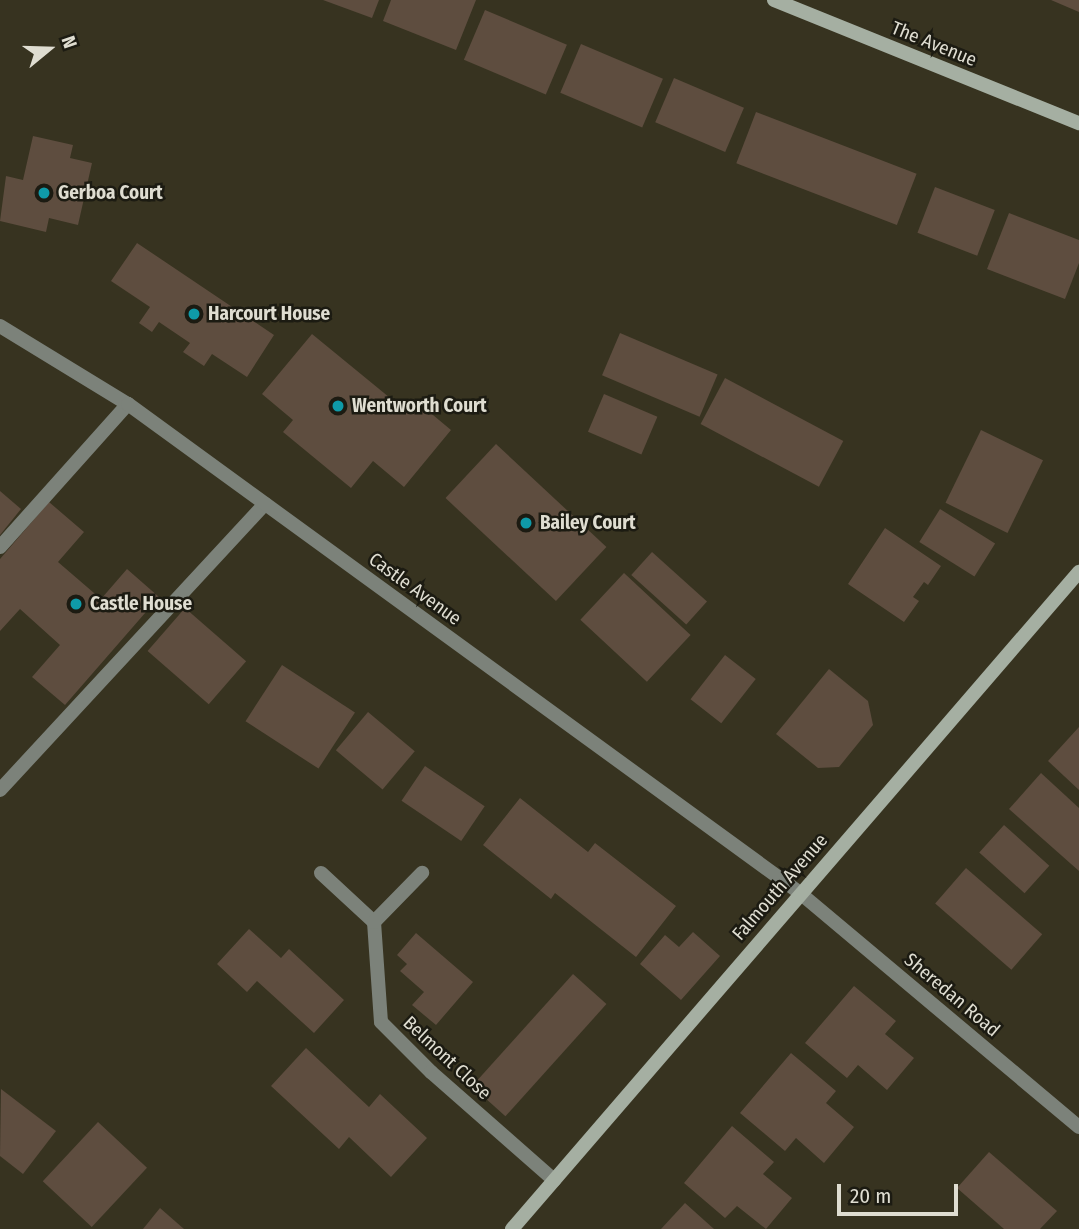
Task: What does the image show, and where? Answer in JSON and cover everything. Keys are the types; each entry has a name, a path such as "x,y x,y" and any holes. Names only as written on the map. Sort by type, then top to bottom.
{"street":[{"name":"The Avenue","path":"774,0 1079,122"},
{"name":"Castle Avenue","path":"0,326 128,404 800,893"},
{"path":"0,547 128,404"},
{"path":"0,790 265,504"},
{"name":"Falmouth Avenue","path":"512,1229 1079,572"},
{"path":"321,873 374,922 422,873"},
{"name":"Sheredan Road","path":"800,893 1079,1127"},
{"name":"Belmont Close","path":"374,922 381,1022 431,1072 554,1180"}],"building":[{"path":"323,0 379,0 372,18"},
{"path":"391,0 476,0 456,50 383,21"},
{"path":"1051,0 1079,0 1079,12"},
{"path":"485,10 567,45 546,94 464,60"},
{"path":"581,44 663,79 642,128 560,93"},
{"path":"674,78 744,108 725,152 655,122"},
{"path":"756,112 917,174 897,225 736,163"},
{"name":"Gerboa Court","path":"33,136 73,145 70,158 92,163 78,225 49,218 46,232 0,221 6,176 23,180"},
{"path":"935,187 995,210 977,256 917,233"},
{"path":"1009,213 1079,240 1079,263 1065,299 987,269"},
{"name":"Harcourt House","path":"137,243 274,335 247,377 212,354 204,366 183,352 190,343 159,322 152,332 139,323 150,307 111,281"},
{"path":"620,333 718,374 700,417 602,375"},
{"name":"Wentworth Court","path":"312,334 406,411 415,400 451,430 404,487 373,461 351,488 283,432 293,420 262,394"},
{"path":"725,378 843,441 819,487 701,424"},
{"path":"604,394 657,417 641,454 588,432"},
{"path":"981,430 1043,460 1008,533 945,503"},
{"name":"Bailey Court","path":"496,444 606,547 556,601 446,498"},
{"path":"0,491 21,509 0,535"},
{"name":"Castle House","path":"49,502 84,532 58,562 101,599 127,569 159,597 65,705 32,677 60,645 20,609 0,631 0,559"},
{"path":"940,509 995,543 974,577 919,542"},
{"path":"885,528 941,566 928,585 924,582 913,597 919,601 904,622 848,584"},
{"path":"652,552 707,602 686,625 631,575"},
{"path":"624,573 691,635 647,682 580,620"},
{"path":"185,608 246,661 209,704 148,651"},
{"path":"725,655 756,679 721,723 691,699"},
{"path":"282,665 355,712 318,769 246,721"},
{"path":"829,669 868,701 873,725 839,767 818,768 776,734"},
{"path":"368,712 415,751 383,790 336,750"},
{"path":"1079,727 1079,790 1048,761"},
{"path":"425,766 485,806 461,841 402,801"},
{"path":"1041,773 1079,808 1079,871 1009,809"},
{"path":"520,798 588,852 595,843 676,906 636,957 555,893 551,899 483,845"},
{"path":"1004,825 1049,866 1025,893 979,852"},
{"path":"966,868 1042,934 1011,970 935,903"},
{"path":"249,929 281,958 289,949 344,1000 314,1033 257,981 247,992 217,964"},
{"path":"693,932 720,956 681,1000 640,964 665,935 679,947"},
{"path":"416,933 473,982 436,1025 412,1005 424,992 400,971 407,964 397,955"},
{"path":"573,974 606,1004 505,1116 472,1086"},
{"path":"854,986 896,1021 885,1034 914,1058 887,1090 858,1065 847,1078 805,1043"},
{"path":"306,1048 369,1107 380,1094 427,1138 391,1177 349,1137 339,1149 271,1086"},
{"path":"791,1053 836,1091 826,1103 854,1127 824,1163 796,1138 785,1151 740,1113"},
{"path":"1,1089 56,1131 23,1174 0,1156"},
{"path":"98,1122 147,1168 92,1227 43,1181"},
{"path":"732,1126 774,1162 763,1174 792,1198 766,1229 737,1206 725,1218 684,1183"},
{"path":"989,1152 1057,1211 1040,1229 1004,1229 957,1188"},
{"path":"685,1203 714,1229 661,1229"},
{"path":"160,1208 184,1229 143,1229"}],"place":[{"name":"Gerboa Court","path":"44,193"},
{"name":"Harcourt House","path":"194,314"},
{"name":"Wentworth Court","path":"338,406"},
{"name":"Bailey Court","path":"526,523"},
{"name":"Castle House","path":"76,604"}]}
